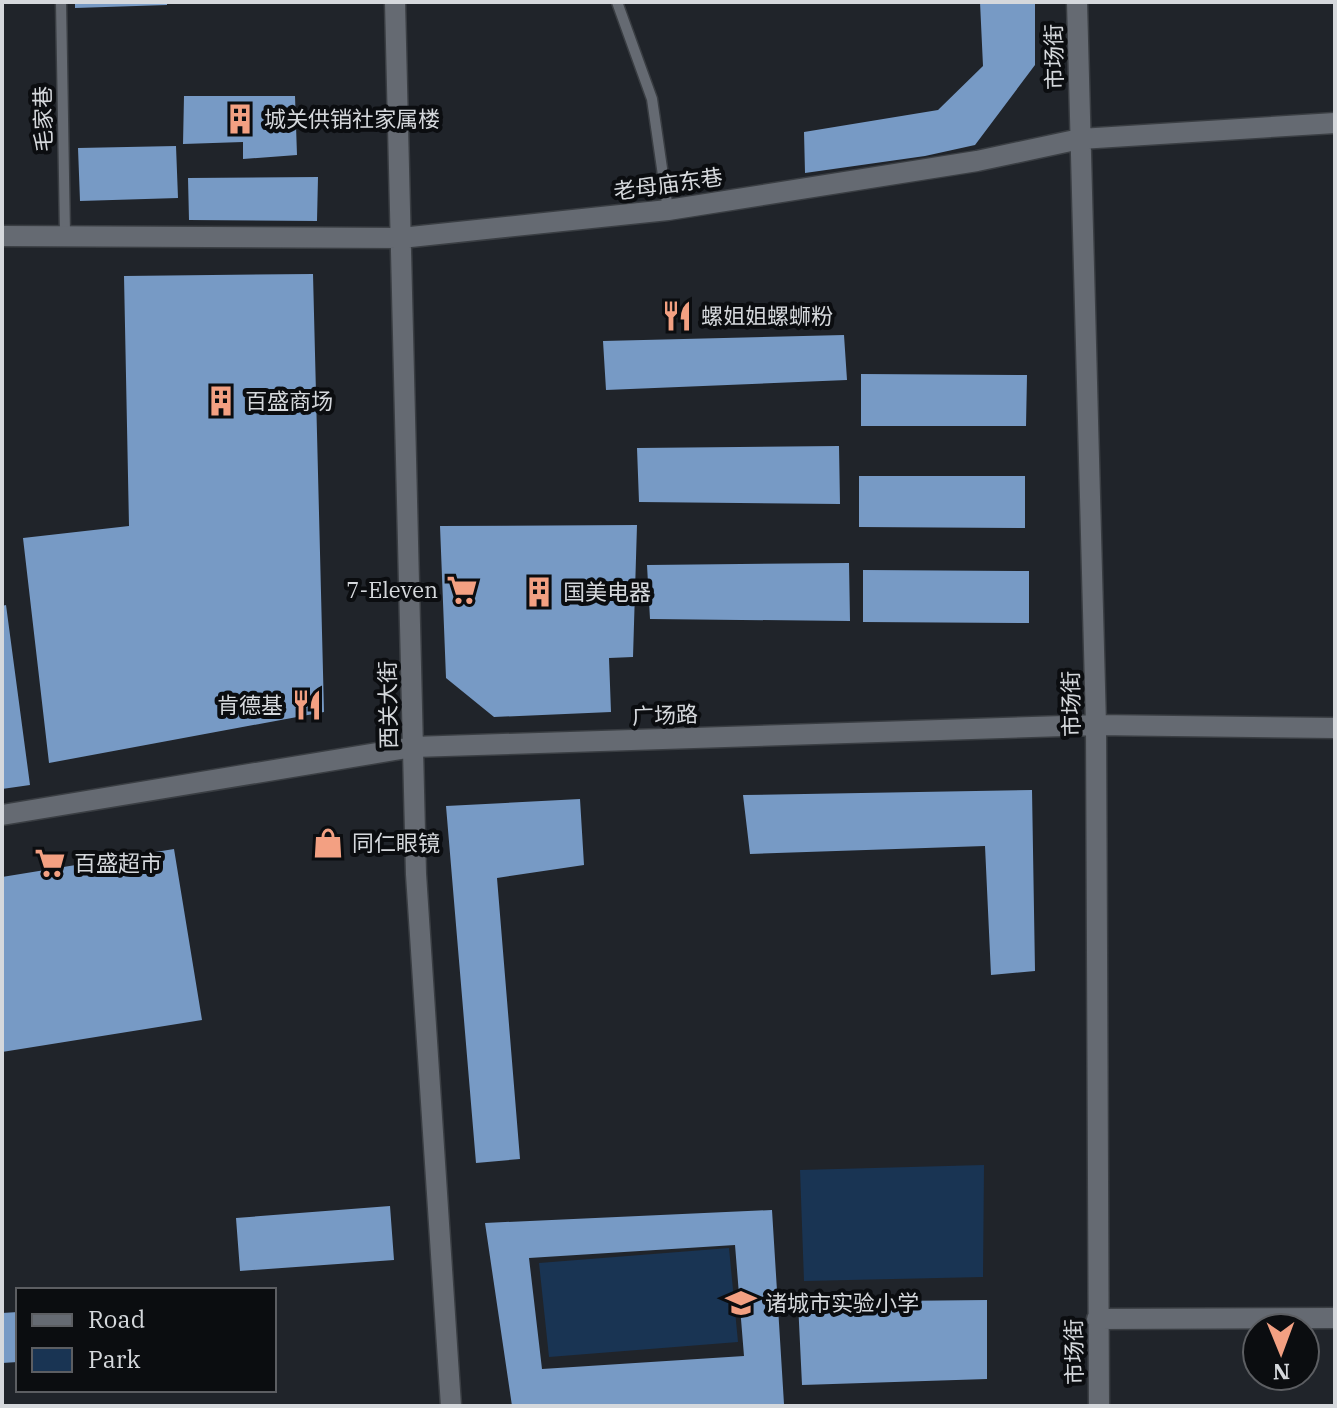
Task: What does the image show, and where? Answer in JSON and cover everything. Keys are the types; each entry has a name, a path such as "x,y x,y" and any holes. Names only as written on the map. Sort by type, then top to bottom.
{"street":[{"name":"西关大街","path":"395,2 416,874 451,1406"},
{"name":"市场街","path":"1077,2 1096,725 1099,1406"},
{"name":"老母庙东巷","path":"2,236 401,238 668,210 977,161 1080,139 1335,123"},
{"name":"广场路","path":"2,815 413,747 1096,725 1335,728"},
{"path":"1097,1319 1335,1318"}],"lane":[{"name":"毛家巷","path":"61,2 65,234"},
{"path":"617,2 652,99 668,210"}],"green space":[{"path":"984,1165 983,1277 804,1281 800,1170"},
{"path":"729,1248 738,1342 549,1357 539,1263"}],"building":[{"path":"75,2 167,2 167,5 75,8"},
{"path":"980,2 1035,2 1035,65 975,145 925,156 805,173 804,132 938,110 983,66"},
{"name":"城关供销社家属楼","path":"184,96 295,96 297,155 243,159 243,142 183,144"},
{"path":"176,146 178,198 80,201 78,148"},
{"path":"318,177 317,221 189,220 188,178"},
{"name":"百盛商场","path":"313,274 324,712 49,763 23,538 129,526 124,276"},
{"path":"844,335 847,380 606,390 603,341"},
{"path":"861,374 1027,375 1026,426 861,426"},
{"path":"839,446 840,504 639,502 637,448"},
{"path":"859,476 1025,476 1025,528 859,527"},
{"name":"国美电器","path":"637,525 633,657 609,658 611,712 494,717 446,678 440,526"},
{"path":"849,563 850,621 650,619 647,565"},
{"path":"863,570 1029,571 1029,623 863,622"},
{"path":"6,605 30,785 2,789 2,606"},
{"path":"1032,790 1035,971 991,975 985,846 750,854 743,795"},
{"path":"580,799 584,865 497,878 520,1159 476,1163 446,806"},
{"path":"174,849 202,1020 2,1052 2,877"},
{"path":"390,1206 394,1260 240,1271 236,1218"},
{"path":"772,1210 784,1404 512,1406 485,1223","holes":["735,1245 744,1356 542,1369 529,1258"]},
{"path":"987,1300 987,1379 802,1385 798,1302"},
{"path":"16,1312 16,1362 2,1363 2,1313"}],"place":[{"name":"城关供销社家属楼","path":"240,119"},
{"name":"螺姐姐螺蛳粉","path":"677,316"},
{"name":"百盛商场","path":"221,401"},
{"name":"7-Eleven","path":"462,590"},
{"name":"国美电器","path":"539,592"},
{"name":"肯德基","path":"307,705"},
{"name":"同仁眼镜","path":"328,843"},
{"name":"百盛超市","path":"50,863"},
{"name":"诸城市实验小学","path":"741,1303"}]}
